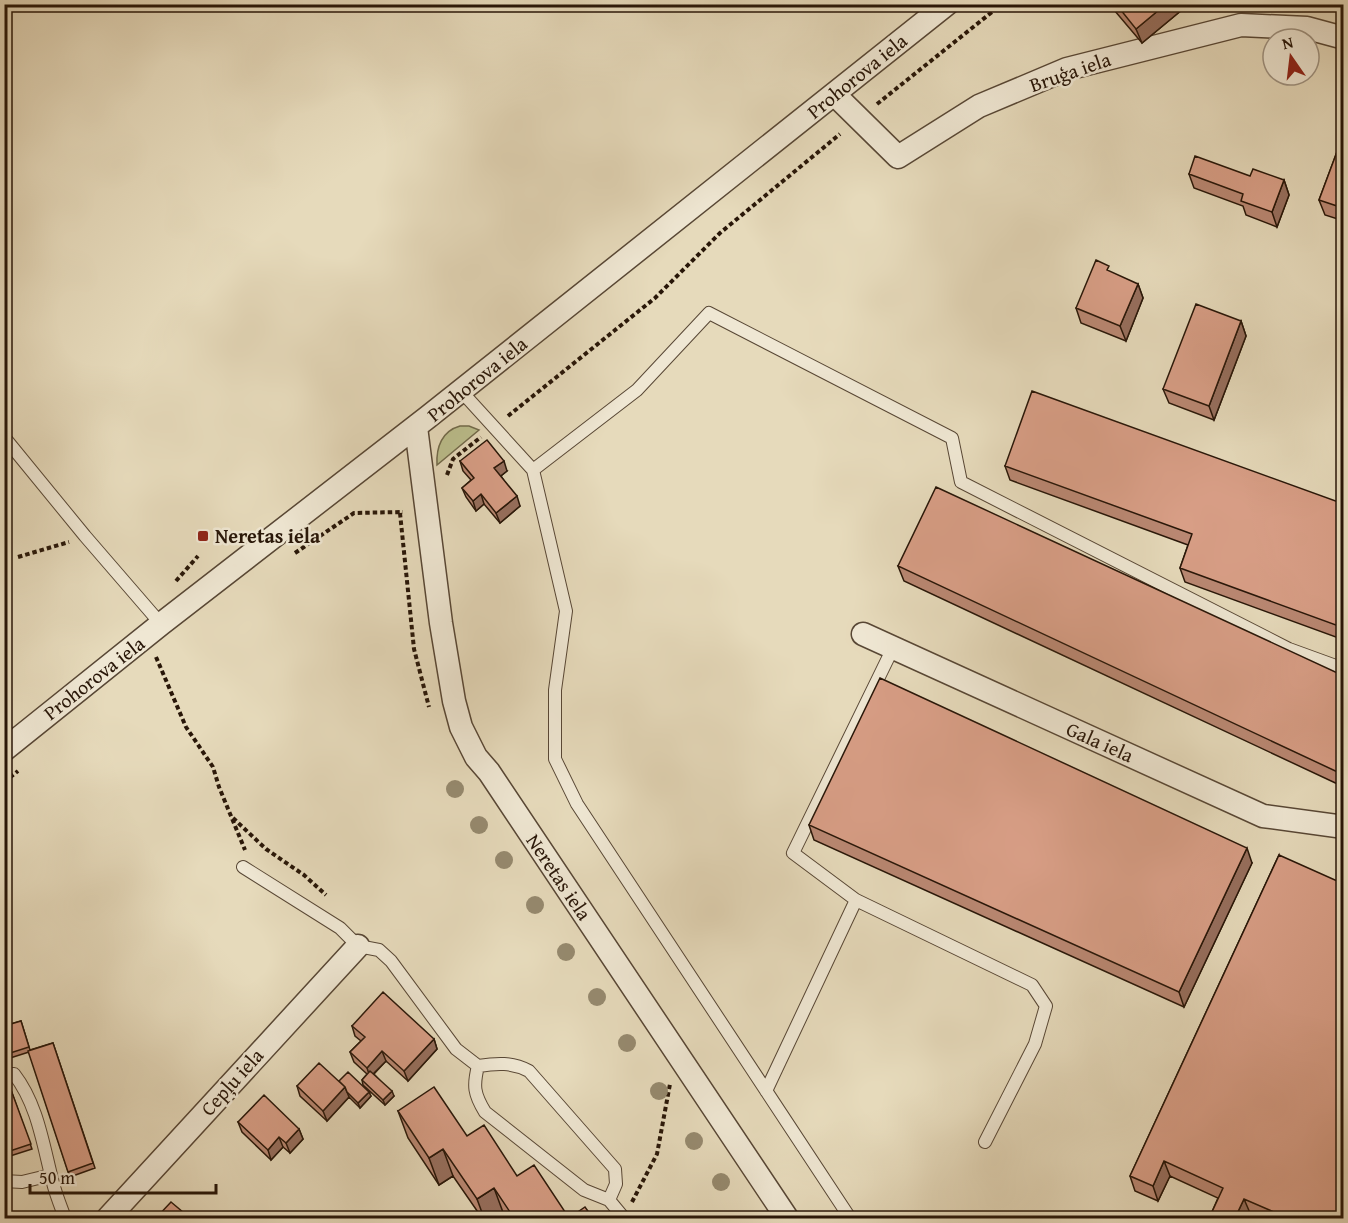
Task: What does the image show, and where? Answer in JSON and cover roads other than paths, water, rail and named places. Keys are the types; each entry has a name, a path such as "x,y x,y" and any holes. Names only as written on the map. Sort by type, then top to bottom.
{"street":[{"name":"Prohorova iela","path":"4,750 416,427 947,4"},
{"name":"Bruģa iela","path":"834,94 897,157 979,106 1067,69 1241,25 1307,28 1344,38"},
{"name":"Neretas iela","path":"416,427 441,623 453,701 461,727 476,757 489,772 787,1218"},
{"name":"Gala iela","path":"863,634 1263,816 1344,827"},
{"name":"Cepļu iela","path":"108,1218 358,946"}],"lane":[{"path":"533,470 638,390 709,313 952,438 961,482 1289,649 1344,669"},
{"path":"461,391 533,470 566,611 555,690 555,759 577,804 850,1218"},
{"path":"4,437 85,536 154,631"},
{"path":"893,648 793,853 856,900 1032,984 1046,1006 1035,1044 984,1142"},
{"path":"243,867 340,928 358,946 379,950 391,961 456,1049 478,1066 498,1062 519,1066 529,1071 615,1169 616,1184 609,1200"},
{"path":"766,1091 856,900"},
{"path":"478,1066 474,1081 477,1098 485,1112 584,1190 609,1200 624,1218"},
{"path":"4,1075 14,1074 26,1090 42,1133 51,1174 65,1218"},
{"path":"4,1181 22,1182 51,1174"}],"place":[{"name":"Neretas iela","path":"203,536"}]}
